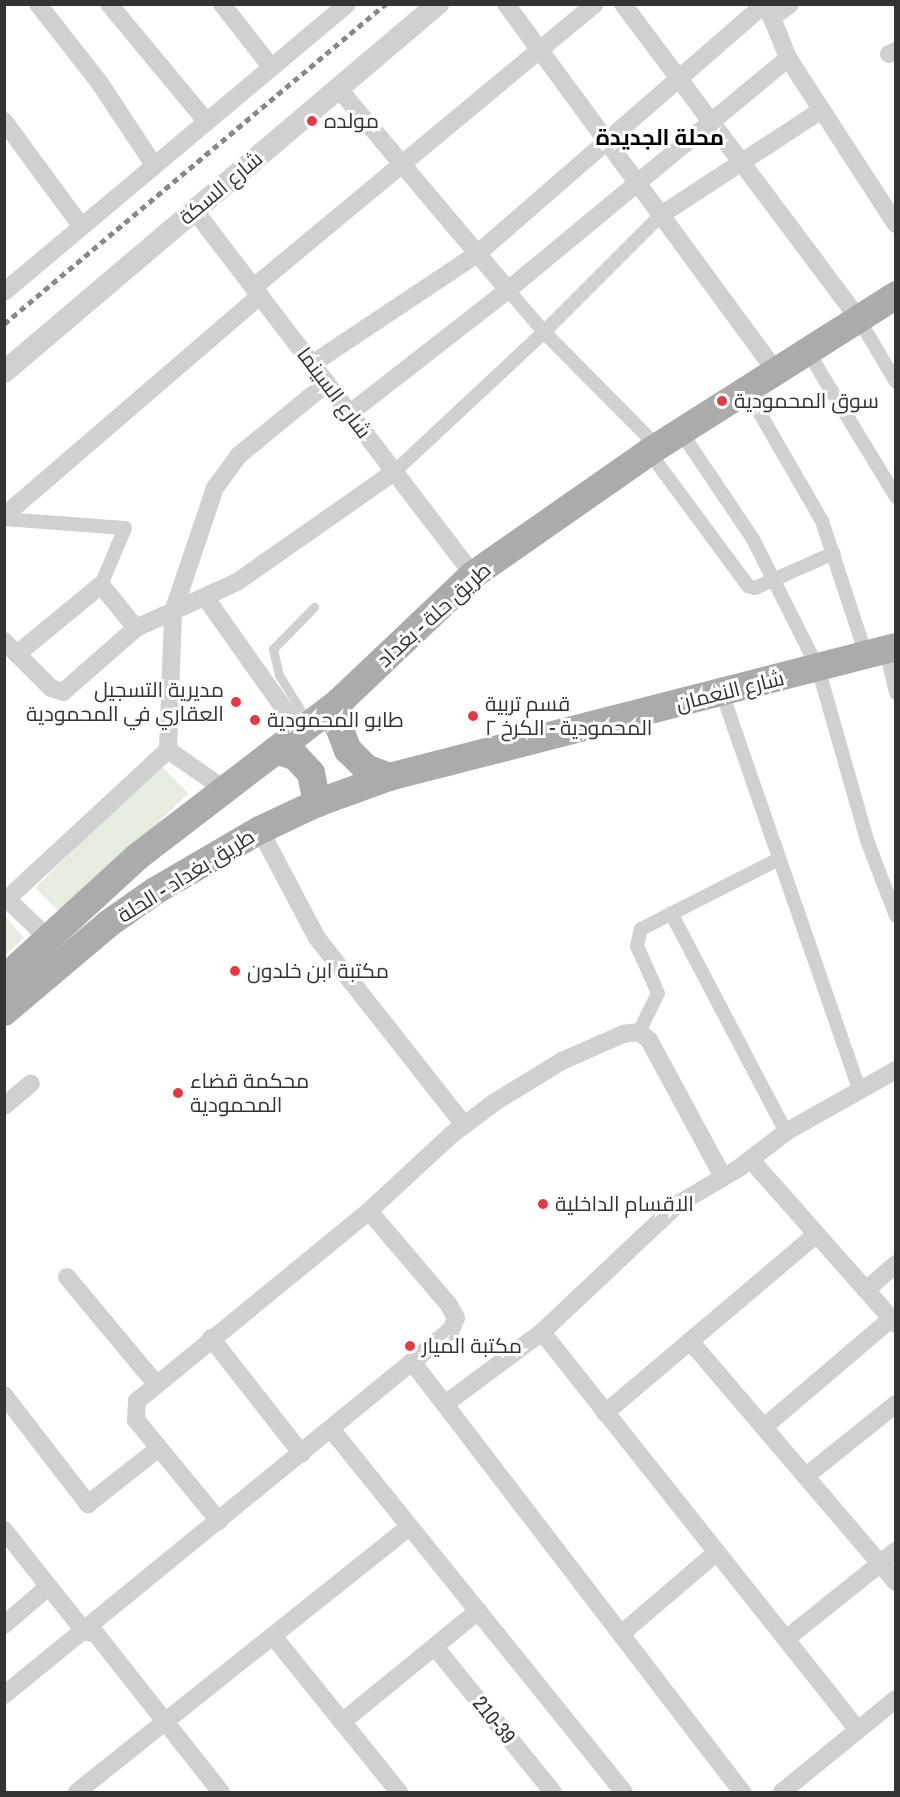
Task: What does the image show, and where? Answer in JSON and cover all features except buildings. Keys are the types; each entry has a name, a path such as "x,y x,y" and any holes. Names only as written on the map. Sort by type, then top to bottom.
{"main road":[{"name":"طريق حلة - بغداد","path":"4,979 137,857 339,702 473,575 653,450 896,294"},
{"name":"شارع النعمان","path":"389,777 882,651"},
{"path":"339,702 339,727 348,750 366,768 389,777"},
{"path":"276,750 296,757 310,773 317,803"},
{"name":"طريق بغداد - الحلة","path":"4,1012 108,924 155,891 260,830 317,803 389,777"}],"street":[{"path":"38,4 99,82 154,165"},
{"path":"109,4 206,121"},
{"path":"222,4 271,67"},
{"path":"6,287 347,4"},
{"name":"شارع السكة","path":"4,372 438,4"},
{"path":"506,4 776,372"},
{"path":"4,518 257,291 595,4"},
{"path":"623,4 707,122 858,318 896,382"},
{"path":"312,364 477,254 766,9 790,4"},
{"path":"766,9 788,58 820,111 896,224"},
{"path":"350,413 508,290 707,122 788,58"},
{"path":"338,88 543,332 653,450 748,586 755,588 834,552"},
{"path":"4,518 124,528 101,585 11,648 51,688 63,692 136,628 237,582 394,472 543,332 661,215 738,162 820,111"},
{"path":"4,121 81,226"},
{"name":"شارع السينما","path":"195,210 473,575"},
{"path":"808,352 896,496"},
{"path":"48,938 6,897 168,750 172,612 216,488 238,456 327,383"},
{"path":"747,390 822,521 834,552 882,651 896,693"},
{"path":"681,432 753,539 818,668 868,843 896,916"},
{"path":"101,585 136,628"},
{"path":"205,597 305,728"},
{"path":"722,693 859,1088"},
{"path":"168,750 225,789"},
{"path":"260,830 317,938 464,1125"},
{"path":"639,1032 658,993 638,949 637,937 645,926 779,859"},
{"path":"671,913 786,1132"},
{"path":"219,1521 136,1420 134,1410 137,1401 369,1211 464,1125 562,1060 623,1034 639,1032 649,1040 723,1177"},
{"path":"445,1404 542,1332 662,1217 751,1160 786,1132 859,1088 896,1070"},
{"path":"4,1106 31,1083"},
{"path":"751,1160 893,1321 764,1427"},
{"path":"4,1695 302,1454 451,1330 456,1318 449,1305 369,1211"},
{"path":"605,1413 817,1234"},
{"path":"866,1290 896,1264"},
{"path":"67,1277 156,1384"},
{"path":"542,1332 858,1730"},
{"path":"212,1338 302,1454"},
{"path":"690,1341 896,1582"},
{"path":"413,1363 742,1792"},
{"path":"4,1395 88,1504 159,1448"},
{"path":"806,1476 896,1404"},
{"path":"331,1429 624,1792"},
{"path":"77,1792 409,1527"},
{"path":"4,1530 84,1631 96,1634 221,1792"},
{"path":"786,1639 896,1551"},
{"path":"621,1634 717,1552"},
{"path":"4,1625 48,1587"},
{"path":"342,1722 478,1611"},
{"path":"273,1636 399,1792"},
{"name":"210-39","path":"435,1647 553,1792"},
{"path":"783,1792 895,1700"}],"lane":[{"path":"305,728 279,675 273,649 314,607"}],"shaded area":[{"path":"159,764 188,793 64,917 35,888"},
{"path":"5,916 24,938 4,955"}],"railway":[{"path":"4,324 386,4"}],"place":[{"name":"مولده","path":"312,121"},
{"name":"سوق المحمودية","path":"722,401"},
{"name":"مديرية التسجيل العقاري في المحمودية","path":"236,702"},
{"name":"قسم تربية المحمودية - الكرخ ٢","path":"473,716"},
{"name":"طابو المحمودية","path":"255,720"},
{"name":"مكتبة ابن خلدون","path":"235,971"},
{"name":"محكمة قضاء المحمودية","path":"178,1093"},
{"name":"الاقسام الداخلية","path":"543,1204"},
{"name":"مكتبة الميار","path":"410,1346"}],"district":[{"name":"محلة الجديدة","path":"660,138"}]}
